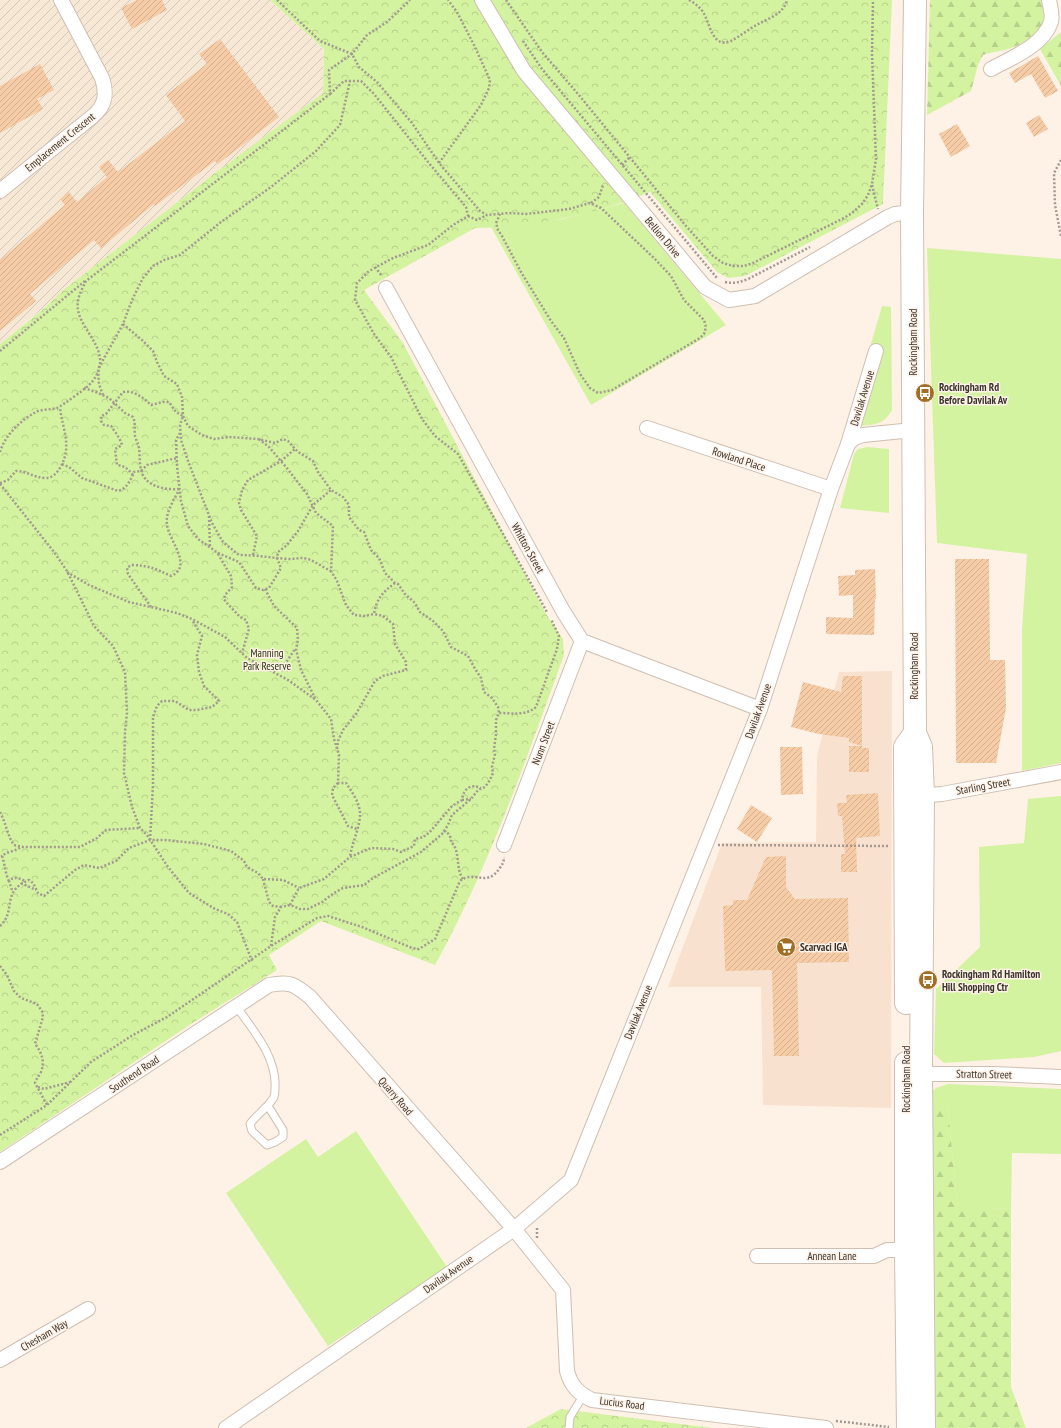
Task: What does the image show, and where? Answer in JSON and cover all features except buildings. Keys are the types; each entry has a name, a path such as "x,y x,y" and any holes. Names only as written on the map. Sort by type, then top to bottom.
{"main road":[{"name":"Rockingham Road","path":"915,0 912,212 915,733 905,748 914,796 914,1074 924,1428"},
{"name":"Rockingham Road","path":"899,1427 914,1074"}],"street":[{"name":"Emplacement Crescent","path":"0,191 98,112 104,103 106,91 102,78 60,0"},
{"name":"Bellion Drive","path":"482,0 524,71 705,287 729,300 755,296 888,217 895,214 912,212"},
{"path":"991,69 1031,48 1043,36 1052,21 1049,0"},
{"name":"Whitton Street","path":"386,288 563,611 582,640"},
{"name":"Davilak Avenue","path":"226,1428 514,1229 571,1180 760,709 831,490 848,444 876,351"},
{"name":"Rowland Place","path":"647,428 831,490"},
{"name":"Davilak Avenue","path":"848,444 854,438 863,435 913,430"},
{"path":"582,640 760,709"},
{"name":"Nunn Street","path":"504,845 582,640"},
{"name":"Starling Street","path":"914,796 942,794 1061,772"},
{"name":"Quarry Road","path":"268,985 282,982 295,985 310,997 514,1229"},
{"name":"Southend Road","path":"0,1162 268,985"},
{"name":"Stratton Street","path":"914,1074 993,1074 1061,1077"},
{"path":"514,1229 564,1290 567,1371 570,1382 575,1390 583,1396"},
{"name":"Annean Lane","path":"757,1256 874,1256 888,1250 906,1250"},
{"name":"Chesham Way","path":"0,1360 88,1309"},
{"name":"Lucius Road","path":"583,1396 592,1400 830,1424"}],"lane":[{"path":"236,1006 265,1049 273,1067 276,1079 275,1095 268,1106 254,1118 250,1124 252,1131 267,1145 283,1137 284,1133 268,1106"},
{"path":"569,1428 570,1417 583,1396"}],"path":[{"path":"277,0 320,41 352,54 359,67 377,82 412,124 439,163 464,194 480,211 487,215"},
{"path":"0,351 86,281 330,94 329,70 352,54 367,35 388,22 410,0"},
{"path":"439,163 481,105 489,88 490,80 458,12 448,0"},
{"path":"506,0 542,52 713,256 723,263 733,266 744,266 753,263 844,218 862,204 868,195 872,184 876,159 872,54 872,0"},
{"path":"689,0 697,5 703,12 714,36 718,41 725,43 732,41 747,30 781,11 786,0"},
{"path":"521,37 542,69 718,278"},
{"path":"0,452 8,436 29,416 38,411 60,407 92,382 123,324 132,300 143,278 153,266 164,260 180,255 220,222 271,187 316,151 340,125 350,81"},
{"path":"622,165 630,157"},
{"path":"1061,160 1054,173 1055,205 1061,236"},
{"path":"468,216 477,220 487,215 526,214 569,209 590,204 599,197 605,180"},
{"path":"872,184 879,213 884,210"},
{"path":"500,214 496,223 498,230 544,309 564,338 580,374 590,388 598,393 608,392 700,338 704,334 706,324 704,320 684,300 671,276 655,259 601,208 590,204"},
{"path":"724,282 731,283 748,279 815,244"},
{"path":"86,281 78,301 79,311 84,324 99,352 99,384 103,395"},
{"path":"123,324 154,351 157,362 164,376 177,384 182,397 183,416 180,425 181,440 212,523 223,542 239,555 291,559 302,558 312,561 330,571 337,582 346,605 354,615 364,616 374,614 383,616 393,624 395,644 406,662 406,670 383,676 374,682 360,709 343,730 338,741 337,749"},
{"path":"84,388 109,398 125,413 133,417 141,471 145,479 154,485 168,490 180,489"},
{"path":"9,881 12,878 18,878 26,881 29,880 33,883 38,893 44,896 75,870 84,865 99,868 116,861 129,848 150,840 166,840 204,844 231,851 244,862 247,867 263,879 269,902 273,906 281,908 290,905 300,909 308,909 322,902 343,888 364,885 373,878 420,852 444,831 452,815 471,799 478,790 485,787 493,773 492,767 495,754 496,720 499,713 498,707 492,698 484,692 481,678 468,656 451,647 443,631 433,621 420,612 415,603 385,572 379,558 371,550 364,532 359,530 348,518 349,504 344,497 331,490 318,472 313,461 295,449 288,441 283,439 275,443 258,438 229,437 214,439 202,436 188,426 183,416 176,412 169,402 151,405 140,395 130,391 124,392 106,414 102,416 101,420 104,424 111,426 115,434 120,439 122,445 115,449 117,464 122,465 133,475"},
{"path":"60,407 67,448 62,464 57,473 48,478 35,477 24,471 16,471 8,480 0,485 54,552 67,571 94,626 113,646 125,672 127,713 124,773 132,807 140,828 189,893 215,909 228,914 237,922 252,960"},
{"path":"180,431 176,440 177,458 181,501 188,526 198,539 210,548 239,562 256,588 263,590 269,588 282,568 277,558 278,552 287,545 298,531 313,505 331,490"},
{"path":"258,438 269,447 307,494 316,512 333,526 330,571"},
{"path":"253,555 258,536 241,510 239,503 242,490 248,480 281,461 295,449"},
{"path":"62,464 69,467 82,478 118,491 123,490 134,472 141,471 147,465 177,458"},
{"path":"151,607 128,574 127,568 131,565 150,566 171,576 177,573 181,566 178,550 166,525 168,513 180,489"},
{"path":"209,514 210,548"},
{"path":"218,553 231,576 232,587 225,595 224,599 236,613 248,623 249,628 245,638 246,644 242,653"},
{"path":"67,571 89,585 129,602 192,619 225,637 248,658 288,680 316,700"},
{"path":"374,614 376,602 384,592 395,583"},
{"path":"265,589 274,606 298,628 296,649 285,664 274,672"},
{"path":"150,840 153,785 153,717 157,706 162,702 175,702 189,710 204,709 212,707 219,701 204,686 199,672 197,655 202,636 192,619"},
{"path":"296,649 301,670 316,700 331,719 339,755 338,783 333,788 332,795 348,826 357,829"},
{"path":"499,713 514,714 518,712 530,712"},
{"path":"338,783 346,783 354,795 360,813 351,847 350,857"},
{"path":"462,800 462,794 468,787 471,786 481,788"},
{"path":"290,905 299,888 324,879 350,857 371,848 393,849 401,852 411,848 414,846 415,839 424,837 429,833 452,806 462,800 471,799"},
{"path":"0,812 6,823 9,838 14,845 21,847 80,848 97,838 106,830 140,828"},
{"path":"444,831 447,832 451,838 451,842 455,846 460,874 463,879"},
{"path":"0,1135 56,1098 91,1062 133,1035 168,1017 271,946 317,918 328,916 419,950 435,939 460,881 469,876 487,879 495,875 504,862 504,845"},
{"path":"716,845 889,846"},
{"path":"12,890 6,876 4,862 1,857 7,852 16,851 21,847"},
{"path":"263,879 283,880 299,888"},
{"path":"0,926 4,923 8,895 21,883 26,881"},
{"path":"21,883 37,890"},
{"path":"271,946 276,917 281,908"},
{"path":"0,966 7,974 14,991 21,998 37,1004 42,1011 43,1017 35,1044 43,1056 41,1071 35,1084 47,1105"},
{"path":"37,1086 44,1089 70,1082"},
{"path":"537,1242 537,1228 539,1223"},
{"path":"830,1424 899,1427"}],"shaded area":[{"path":"0,0 270,0 324,49 323,93 215,173 62,291 0,344"},
{"path":"892,671 891,1108 763,1105 761,987 668,987 722,843 816,842 817,756 839,672"}],"green space":[{"name":"Manning Park Reserve","path":"270,0 892,0 883,204 745,276 728,278 717,272 650,192 608,207 564,218 520,225 475,228 364,290 403,343 546,614 563,639 564,655 506,813 490,852 473,890 435,965 321,921 269,955 277,970 191,1024 0,1152 0,344 41,311 62,291 215,173 323,93 324,49"},
{"path":"930,0 1041,0 1044,18 1038,32 1025,42 1009,49 983,55 978,65 971,91 927,115"},
{"path":"1061,32 1061,86 1040,49"},
{"path":"624,203 726,325 591,405 491,227 563,219"},
{"path":"927,248 1061,259 1061,763 1022,771 1022,630 1027,554 937,543"},
{"path":"882,306 891,307 892,410 885,419 879,423 860,426 884,351 870,347"},
{"path":"867,447 889,449 889,513 840,508 854,454 858,449"},
{"path":"1061,796 1061,1051 1034,1057 944,1063 934,1054 936,989 980,947 979,847 1024,843 1028,799"},
{"path":"948,1084 1061,1089 1061,1154 1012,1153 1011,1208 958,1211 947,1101 928,1095 936,1088"},
{"path":"928,1095 947,1100 958,1210 1011,1208 1011,1387 1026,1428 930,1428"},
{"path":"356,1131 447,1267 328,1346 226,1193 306,1139 318,1157"},
{"path":"561,1409 712,1428 526,1428"}],"place":[{"name":"Rockingham Rd Before Davilak Av","path":"925,393"},
{"name":"Scarvaci IGA","path":"786,947"},
{"name":"Rockingham Rd Hamilton Hill Shopping Ctr","path":"928,980"}]}
